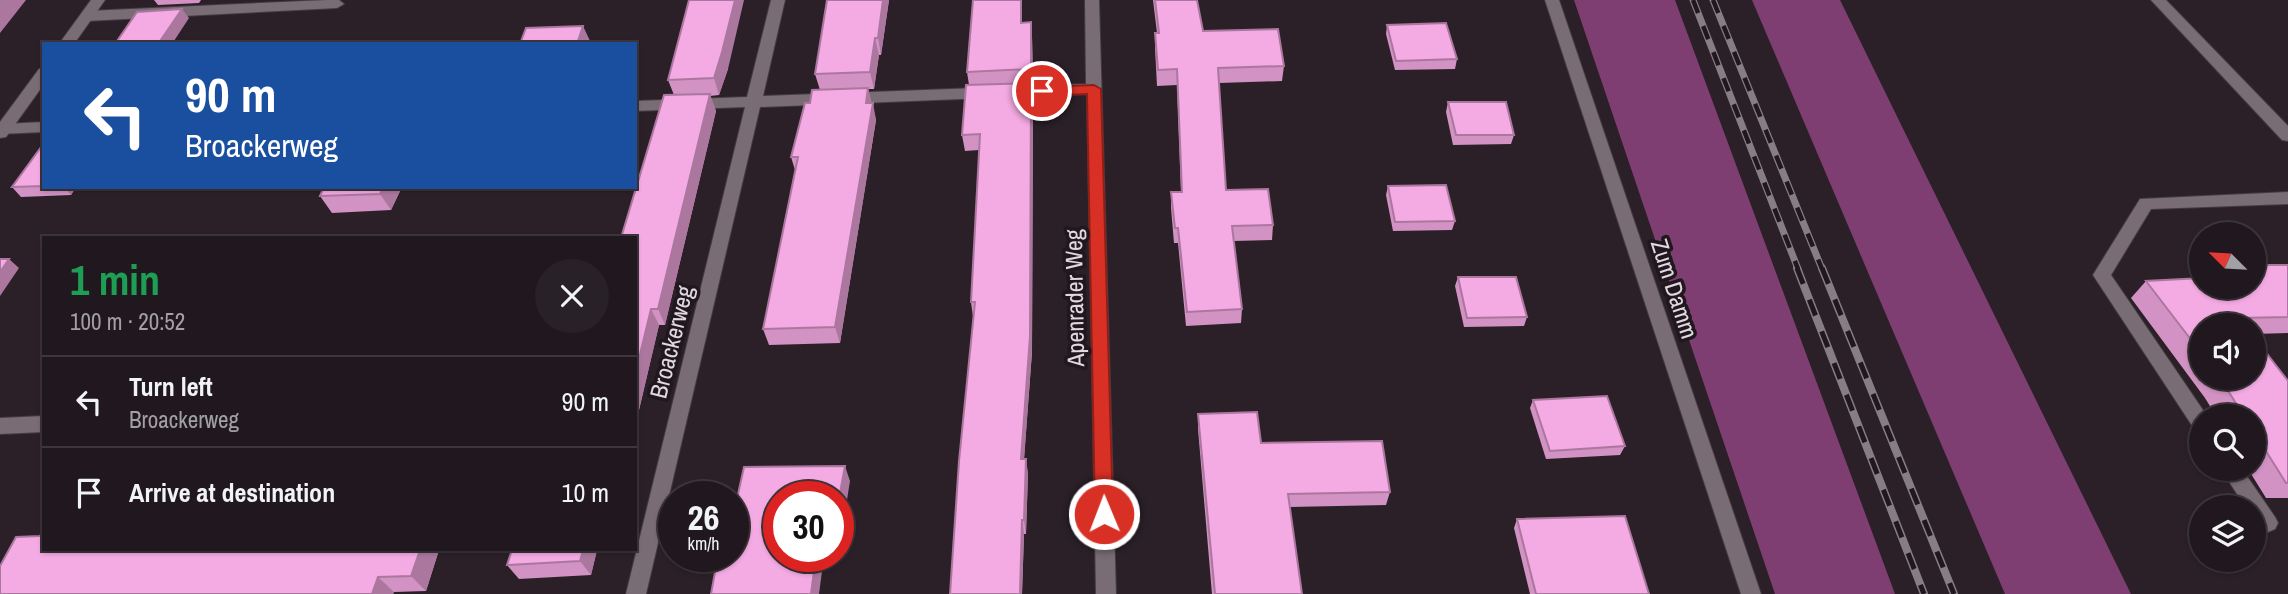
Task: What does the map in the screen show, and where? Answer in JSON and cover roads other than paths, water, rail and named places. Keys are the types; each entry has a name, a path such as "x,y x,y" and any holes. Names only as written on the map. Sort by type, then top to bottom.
{"street":[{"path":"68,42 98,0"},
{"name":"Broackerweg","path":"636,594 778,0"},
{"name":"Apenrader Weg","path":"1092,0 1106,594"},
{"name":"Zum Damm","path":"1552,0 1751,594"},
{"path":"2158,0 2288,136"},
{"path":"87,16 337,4"},
{"path":"1,131 42,77"},
{"path":"637,106 1094,89"},
{"path":"1,131 42,127"},
{"path":"2189,405 2102,275 2146,204 2288,198"},
{"path":"0,426 42,424"},
{"path":"2239,481 2268,523"}],"railway":[{"path":"1693,0 1798,269"},
{"path":"1713,0 1822,269"},
{"path":"1797,268 1924,594"},
{"path":"1822,268 1954,594"}]}
